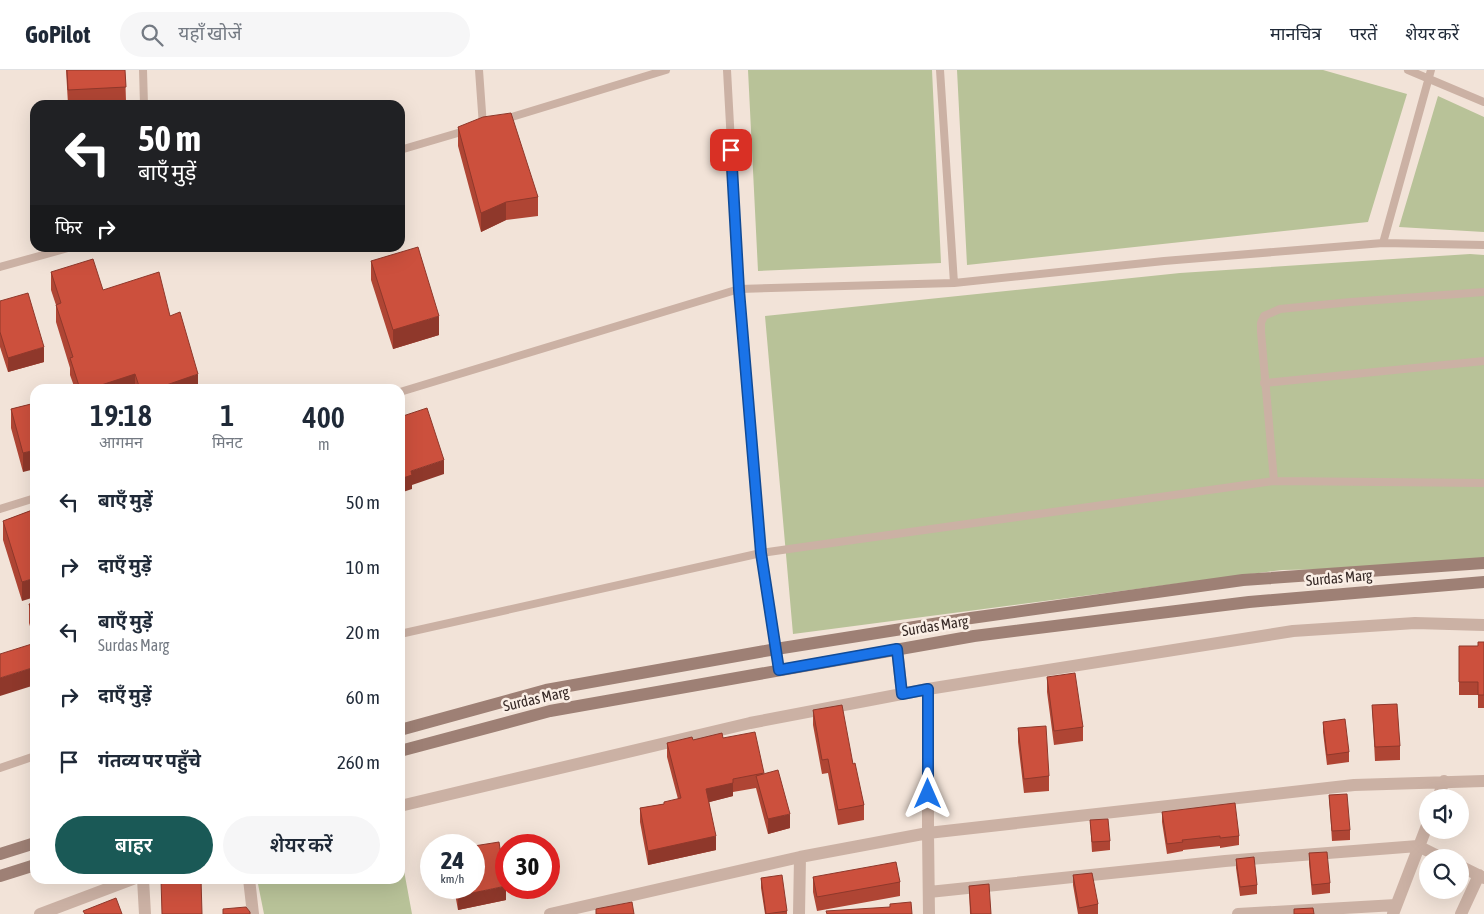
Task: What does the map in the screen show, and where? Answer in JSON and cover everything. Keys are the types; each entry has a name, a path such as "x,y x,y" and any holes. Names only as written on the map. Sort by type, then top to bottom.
{"main road":[{"name":"Surdas Marg","path":"405,729 546,690 776,649 971,618 1243,580 1484,563"},
{"name":"Surdas Marg","path":"405,750 550,711 974,636 1249,602 1484,582"},
{"path":"776,649 779,670"},
{"path":"0,854 30,845"},
{"path":"0,876 30,867"}],"street":[{"path":"405,805 750,722 928,689 1294,631 1415,623 1484,625"},
{"path":"897,649 902,694"},
{"path":"928,689 929,914"},
{"path":"1441,789 1444,781"},
{"path":"550,914 800,857 928,832 1354,785 1484,781"},
{"path":"1238,914 1394,909 1421,839"},
{"path":"929,892 1225,861 1418,846 1424,849"},
{"path":"799,914 800,857"},
{"path":"1461,914 1482,876 1469,870"},
{"path":"40,914 120,884"},
{"path":"143,884 145,914"},
{"path":"250,884 253,914"}],"lane":[{"path":"142,70 144,100"},
{"path":"479,70 483,126"},
{"path":"405,149 666,70"},
{"path":"727,70 739,290 761,553 776,649"},
{"path":"940,70 954,283"},
{"path":"1408,70 1430,74 1484,102"},
{"path":"1383,243 1430,74"},
{"path":"405,390 739,290 954,283 1164,261 1383,243 1484,245"},
{"path":"0,267 54,252"},
{"path":"1274,481 1264,383 1261,323 1264,316 1280,309 1484,292"},
{"path":"1264,383 1484,361"},
{"path":"405,633 761,553 1274,481 1484,483"},
{"path":"0,509 30,500"},
{"path":"0,768 30,758"}],"green space":[{"path":"748,70 932,70 941,263 758,271"},
{"path":"957,70 1323,70 1407,94 1368,222 967,265"},
{"path":"1438,96 1484,117 1484,232 1399,227"},
{"path":"1470,254 1484,255 1484,566 1282,570 793,634 765,316 1180,273"},
{"path":"405,876 412,914 264,914 258,884 405,884"}],"building":[{"path":"67,70 125,70 126,87 68,90"},
{"path":"511,113 538,197 506,202 481,213 458,127 483,117"},
{"path":"418,247 439,316 393,330 371,261"},
{"path":"93,259 103,290 159,272 170,316 180,312 198,374 169,384 138,384 135,374 104,384 78,384 70,358 73,357 56,305 61,303 51,272"},
{"path":"28,293 44,347 8,358 0,332 0,301"},
{"path":"30,404 30,451 23,453 11,409"},
{"path":"427,408 444,460 411,471 412,475 405,477 405,415"},
{"path":"30,511 30,580 22,582 3,521"},
{"path":"1478,642 1484,642 1484,695 1478,695 1478,682 1459,682 1459,646 1478,646"},
{"path":"30,645 30,669 0,678 0,654"},
{"path":"1075,673 1083,727 1054,731 1047,677"},
{"path":"1397,704 1400,746 1375,747 1372,705"},
{"path":"842,705 853,764 855,763 864,805 838,810 828,759 822,760 813,710"},
{"path":"1345,719 1349,752 1327,755 1323,722"},
{"path":"1046,726 1049,776 1024,779 1018,728"},
{"path":"755,732 764,773 733,779 733,783 706,789 716,836 648,851 640,808 664,804 664,802 681,798 667,743 692,737 693,740 722,733 723,738"},
{"path":"778,770 790,814 768,819 756,776"},
{"path":"1347,794 1350,830 1332,831 1329,795"},
{"path":"1235,803 1239,836 1182,840 1183,842 1167,844 1162,812"},
{"path":"1108,819 1110,841 1092,842 1090,820"},
{"path":"495,843 495,888 485,890 485,844"},
{"path":"1327,852 1330,883 1312,885 1309,853"},
{"path":"1254,857 1257,885 1240,887 1236,859"},
{"path":"896,862 900,882 817,897 813,877"},
{"path":"1092,873 1098,904 1079,908 1073,875"},
{"path":"782,875 787,911 766,914 761,878"},
{"path":"161,884 201,884 202,914 162,914"},
{"path":"989,884 991,914 971,914 969,886"},
{"path":"116,898 122,914 85,914 83,911"},
{"path":"632,902 634,914 596,914 596,909"},
{"path":"911,902 912,914 827,914 826,911 890,907 890,904"},
{"path":"246,907 250,914 223,914 223,909"},
{"path":"1313,908 1314,914 1294,914 1294,909"}],"route":[{"path":"731,150 739,290 761,553 779,670 897,649 902,694 928,689 928,794"}]}
